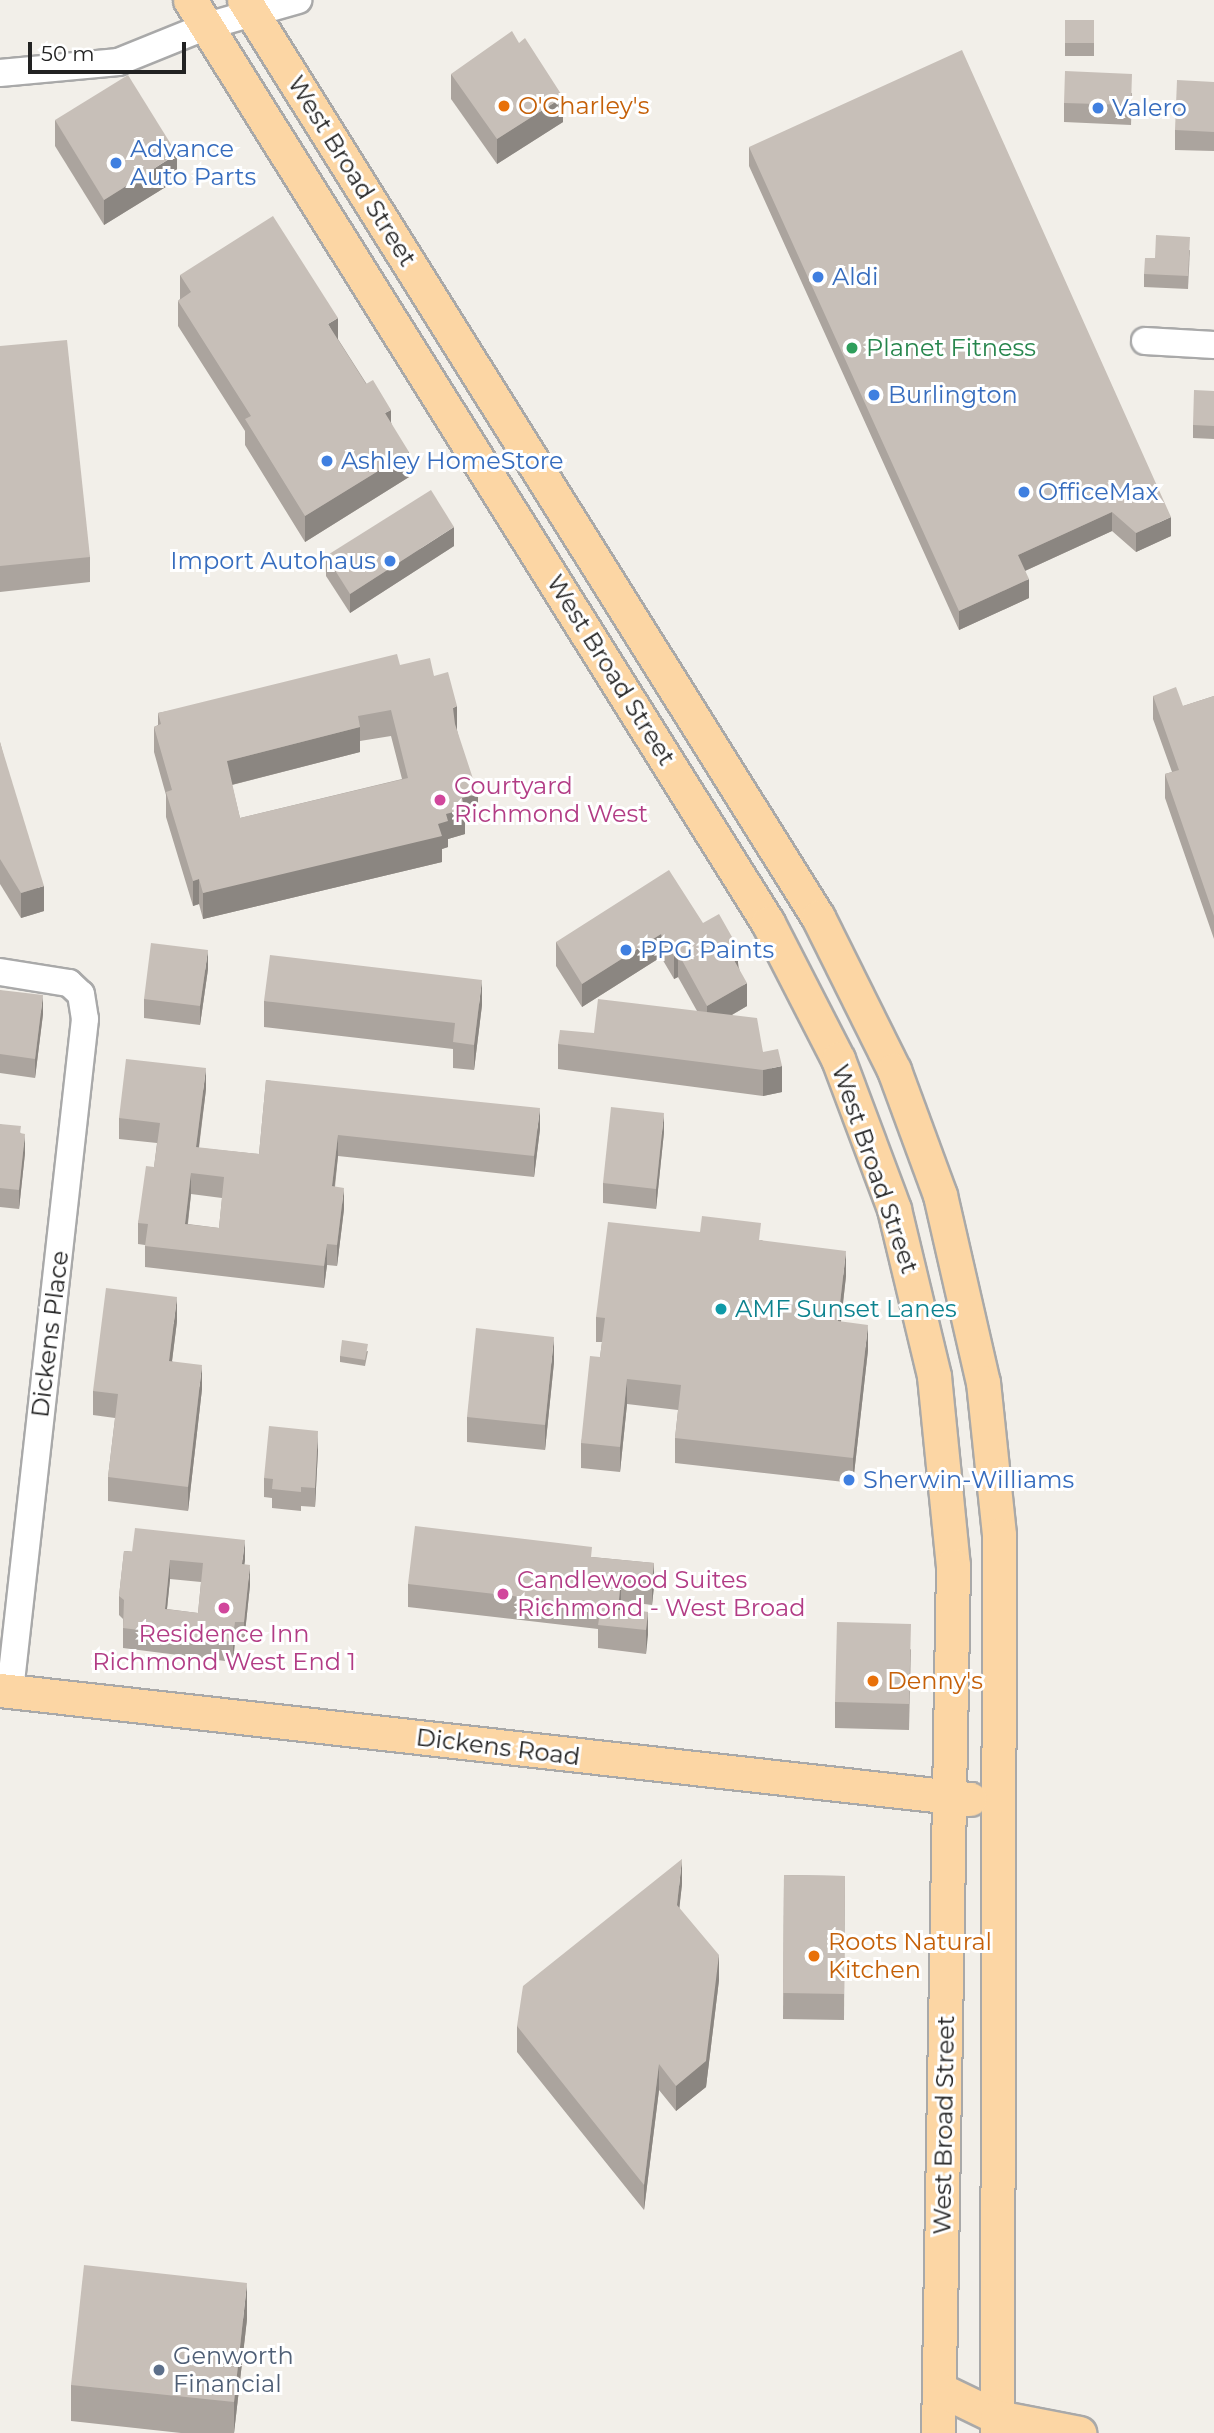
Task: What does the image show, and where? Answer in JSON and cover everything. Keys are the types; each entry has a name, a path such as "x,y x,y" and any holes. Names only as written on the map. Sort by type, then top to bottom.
{"main road":[{"name":"West Broad Street","path":"242,5 721,758 818,917 871,1018 928,1158 960,1269 983,1382 997,1496 1001,1613 997,1802 997,2425"},
{"name":"West Broad Street","path":"198,13 768,923 821,1023 866,1128 912,1270 934,1376 952,1527 951,1797 938,2430"},
{"path":"682,783 721,758"},
{"name":"Dickens Road","path":"5,1690 997,1802"},
{"path":"939,2389 997,2425"},
{"path":"938,2430 997,2425 1079,2433"}],"street":[{"path":"0,73 118,61 198,13 242,5 298,0"},
{"path":"1145,341 1214,345"},
{"name":"Dickens Place","path":"0,972 69,983 81,994 85,1019 5,1690"}],"building":[{"path":"1065,20 1094,20 1094,43 1065,43"},
{"name":"O'Charley's","path":"512,31 519,43 525,38 563,97 497,139 451,74"},
{"path":"962,50 1171,517 1136,533 1112,512 1018,555 1029,579 959,611 749,147"},
{"path":"1065,71 1132,74 1131,105 1064,103"},
{"name":"Advance Auto Parts","path":"128,75 177,154 104,200 55,120"},
{"path":"1177,80 1214,82 1214,132 1175,130"},
{"path":"273,216 338,318 328,324 366,384 373,380 391,410 385,413 409,452 305,516 245,419 251,416 178,301 191,292 180,275"},
{"path":"1156,235 1190,237 1188,276 1144,274 1145,258 1155,258"},
{"path":"67,340 90,557 0,566 0,346"},
{"path":"1194,390 1214,391 1214,426 1193,425"},
{"path":"431,490 454,527 350,594 326,556"},
{"name":"Courtyard Richmond West","path":"397,654 400,665 430,658 434,676 448,672 457,706 453,708 455,724 478,794 462,798 465,809 446,814 448,821 438,824 442,836 203,893 199,879 193,881 166,792 172,790 154,727 161,724 158,713","holes":["391,710 408,778 240,818 227,761 360,727 358,716"]},
{"path":"1176,687 1183,706 1214,696 1214,916 1165,774 1179,770 1153,696"},
{"path":"0,742 44,886 21,893 0,859"},
{"path":"669,870 703,923 719,914 736,944 732,946 738,958 734,960 747,983 707,1006 678,953 674,956 661,934 582,984 556,942"},
{"path":"151,943 208,950 200,1006 144,999"},
{"path":"270,955 482,980 474,1045 453,1042 455,1023 264,1001"},
{"path":"0,990 43,995 35,1059 0,1054"},
{"path":"598,999 757,1018 763,1052 778,1049 782,1066 763,1070 558,1044 560,1030 594,1033"},
{"path":"126,1059 206,1068 196,1147 259,1154 266,1080 540,1108 534,1156 338,1135 332,1186 344,1188 337,1245 327,1244 324,1266 145,1246 148,1224 138,1223 146,1166 154,1167 160,1123 119,1118","holes":["191,1173 224,1177 219,1228 185,1224"]},
{"path":"611,1107 664,1113 656,1189 603,1183"},
{"path":"0,1124 21,1126 20,1133 25,1134 19,1190 0,1188"},
{"path":"702,1216 761,1223 759,1240 846,1251 838,1321 868,1325 853,1458 675,1438 681,1385 627,1379 620,1447 581,1443 590,1356 600,1357 605,1318 596,1317 608,1222 700,1232"},
{"path":"106,1288 177,1297 169,1361 202,1365 188,1487 108,1477 118,1394 93,1391"},
{"path":"476,1328 554,1337 545,1425 467,1417"},
{"path":"342,1340 368,1344 365,1360 340,1356"},
{"path":"269,1426 318,1431 315,1488 301,1487 301,1492 272,1489 273,1479 264,1478"},
{"path":"415,1526 592,1547 591,1557 654,1563 652,1581 621,1578 618,1610 648,1612 646,1630 598,1625 601,1606 408,1584"},
{"path":"135,1528 245,1540 242,1564 250,1565 244,1622 235,1622 233,1642 123,1628 124,1600 119,1596 124,1551 132,1552","holes":["170,1560 203,1563 198,1613 165,1609"]},
{"name":"Denny's","path":"837,1622 911,1624 909,1704 835,1702"},
{"path":"682,1859 677,1905 719,1955 706,2061 676,2086 659,2064 644,2185 517,2026 523,1986"},
{"path":"784,1875 845,1876 844,1994 783,1993"},
{"name":"Genworth Financial","path":"84,2265 247,2283 234,2402 71,2385"}],"place":[{"name":"O'Charley's","path":"504,106"},
{"name":"Valero","path":"1098,108"},
{"name":"Advance Auto Parts","path":"116,163"},
{"name":"Aldi","path":"818,277"},
{"name":"Planet Fitness","path":"852,348"},
{"name":"Burlington","path":"874,395"},
{"name":"Ashley HomeStore","path":"327,461"},
{"name":"OfficeMax","path":"1024,492"},
{"name":"Import Autohaus","path":"390,561"},
{"name":"Courtyard Richmond West","path":"440,800"},
{"name":"PPG Paints","path":"626,950"},
{"name":"AMF Sunset Lanes","path":"721,1309"},
{"name":"Sherwin-Williams","path":"849,1480"},
{"name":"Candlewood Suites Richmond - West Broad","path":"503,1594"},
{"name":"Residence Inn Richmond West End 1","path":"224,1608"},
{"name":"Denny's","path":"873,1681"},
{"name":"Roots Natural Kitchen","path":"814,1956"},
{"name":"Genworth Financial","path":"159,2370"}]}
